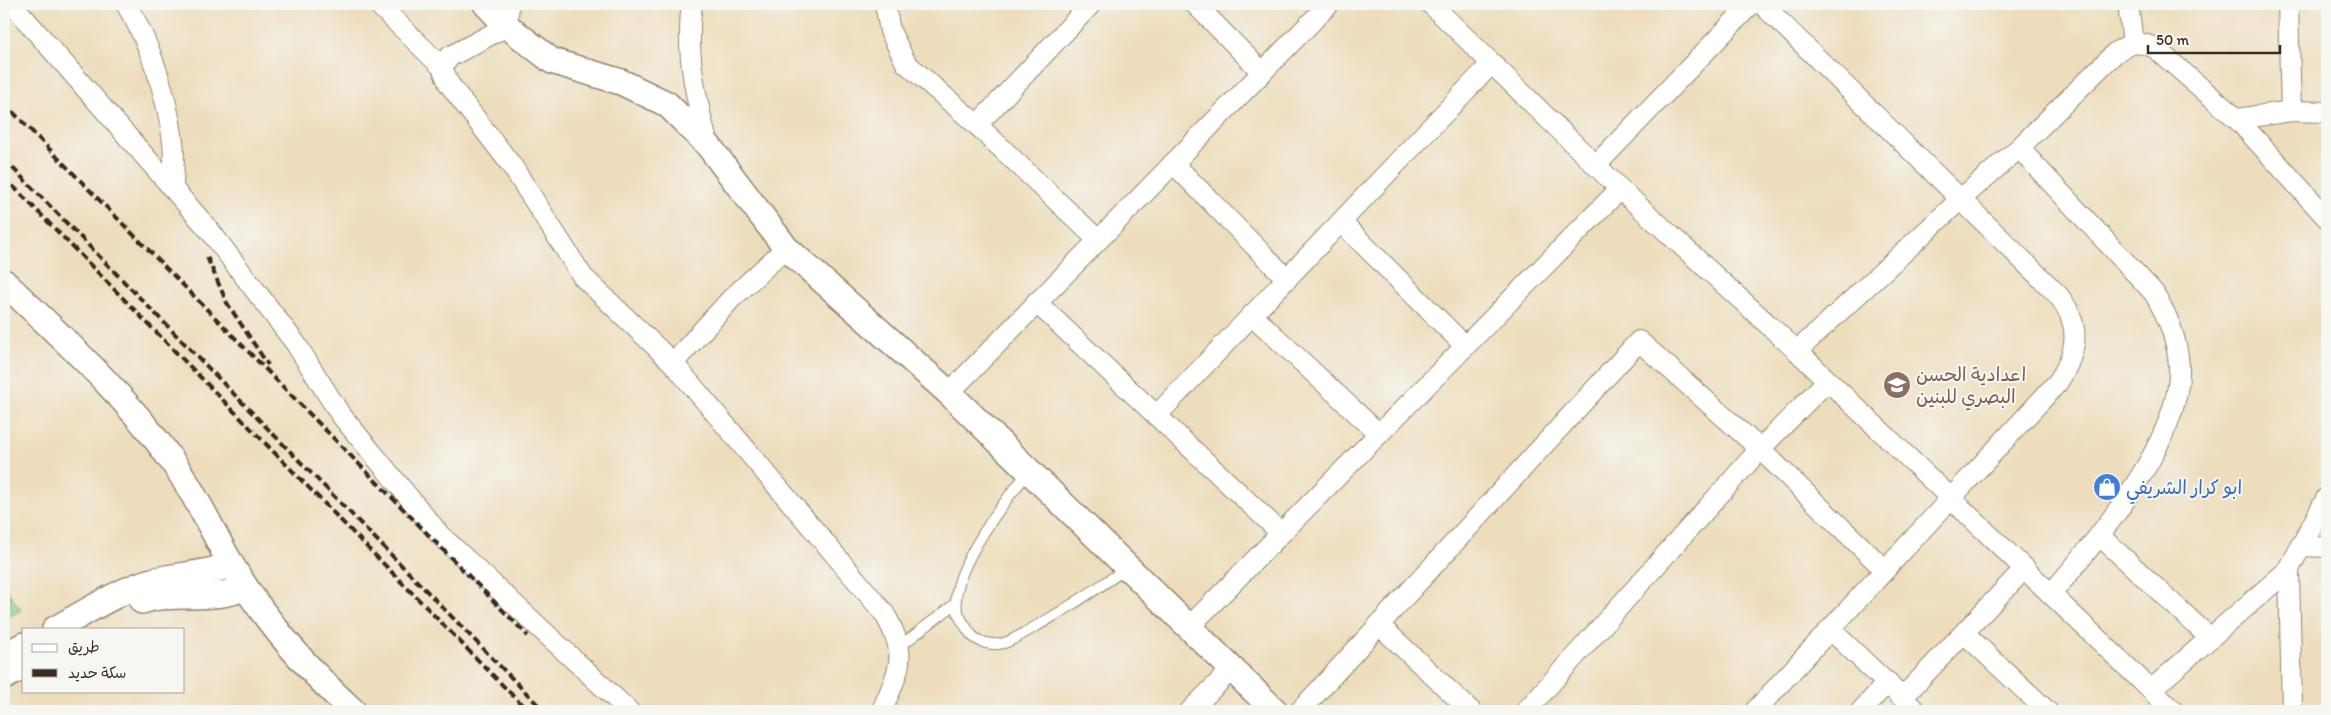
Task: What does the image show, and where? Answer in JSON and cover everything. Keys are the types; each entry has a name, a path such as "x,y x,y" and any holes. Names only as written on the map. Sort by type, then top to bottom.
{"street":[{"path":"12,4 210,230 296,344 340,414 440,535 629,711"},
{"path":"126,4 139,26 162,88 174,144 173,189"},
{"path":"378,4 442,67 449,84 512,166 583,277 673,363 884,613 896,635 901,655 895,681 882,711"},
{"path":"486,4 508,15 552,61 621,82 667,104 708,145 786,248 949,393 1275,711"},
{"path":"692,4 689,23 694,94 708,145"},
{"path":"885,4 890,31 906,63 978,125 1098,240"},
{"path":"978,125 1091,4"},
{"path":"1195,4 1262,72"},
{"path":"949,393 1329,4"},
{"path":"1431,4 1620,189 1797,351 2173,711"},
{"path":"1596,165 1751,4"},
{"path":"1755,711 2058,382 2070,363 2075,339 2071,315 2058,295 1962,198 1762,4"},
{"path":"2128,4 2133,43"},
{"path":"2288,4 2291,111"},
{"path":"442,67 449,57 508,15"},
{"path":"1797,351 2018,148 2115,53 2133,43 2145,44 2155,48 2237,119 2327,218"},
{"path":"1156,415 1492,63"},
{"path":"2237,119 2291,111 2327,112"},
{"path":"2018,148 2154,293 2167,316 2176,342 2179,369 2177,396 2170,422 2134,485 2100,536 2051,594"},
{"path":"1173,163 1287,279"},
{"path":"1188,628 1620,189"},
{"path":"1341,222 1465,346"},
{"path":"673,363 731,300 786,248"},
{"path":"4,282 82,357 149,428 198,500 245,587 339,707"},
{"path":"1036,302 1281,533"},
{"path":"1252,315 1379,434"},
{"path":"1300,711 1639,340 1760,449 1885,570"},
{"path":"1526,711 1760,449 1827,381"},
{"path":"2152,689 2289,569 2327,497"},
{"path":"2100,536 2210,638"},
{"path":"2300,546 2327,547"},
{"path":"57,628 146,583 205,573 231,564"},
{"path":"1831,630 1910,704 1964,633 2025,568"},
{"path":"2289,569 2292,711"},
{"path":"91,628 134,604 152,597 172,594 222,595 245,587"},
{"path":"1379,625 1471,711"},
{"path":"1964,633 2047,711"},
{"path":"4,656 22,646"},
{"path":"4,677 22,667"},
{"path":"1190,711 1231,670"},
{"path":"1861,711 1888,682"}],"lane":[{"path":"1029,472 1008,496 978,544 957,586 955,604 959,616 972,635 988,644 1004,643 1073,606 1127,568"},
{"path":"899,647 955,604"}],"green space":[{"path":"4,586 21,610 4,619"}],"railway":[{"path":"4,103 528,636"},
{"path":"4,159 544,711"},
{"path":"4,177 528,711"},
{"path":"207,257 227,303 268,365"}],"place":[{"name":"اعدادية الحسن البصري للبنين","path":"1897,385"},
{"name":"ابو كرار الشريفي","path":"2107,487"}]}
